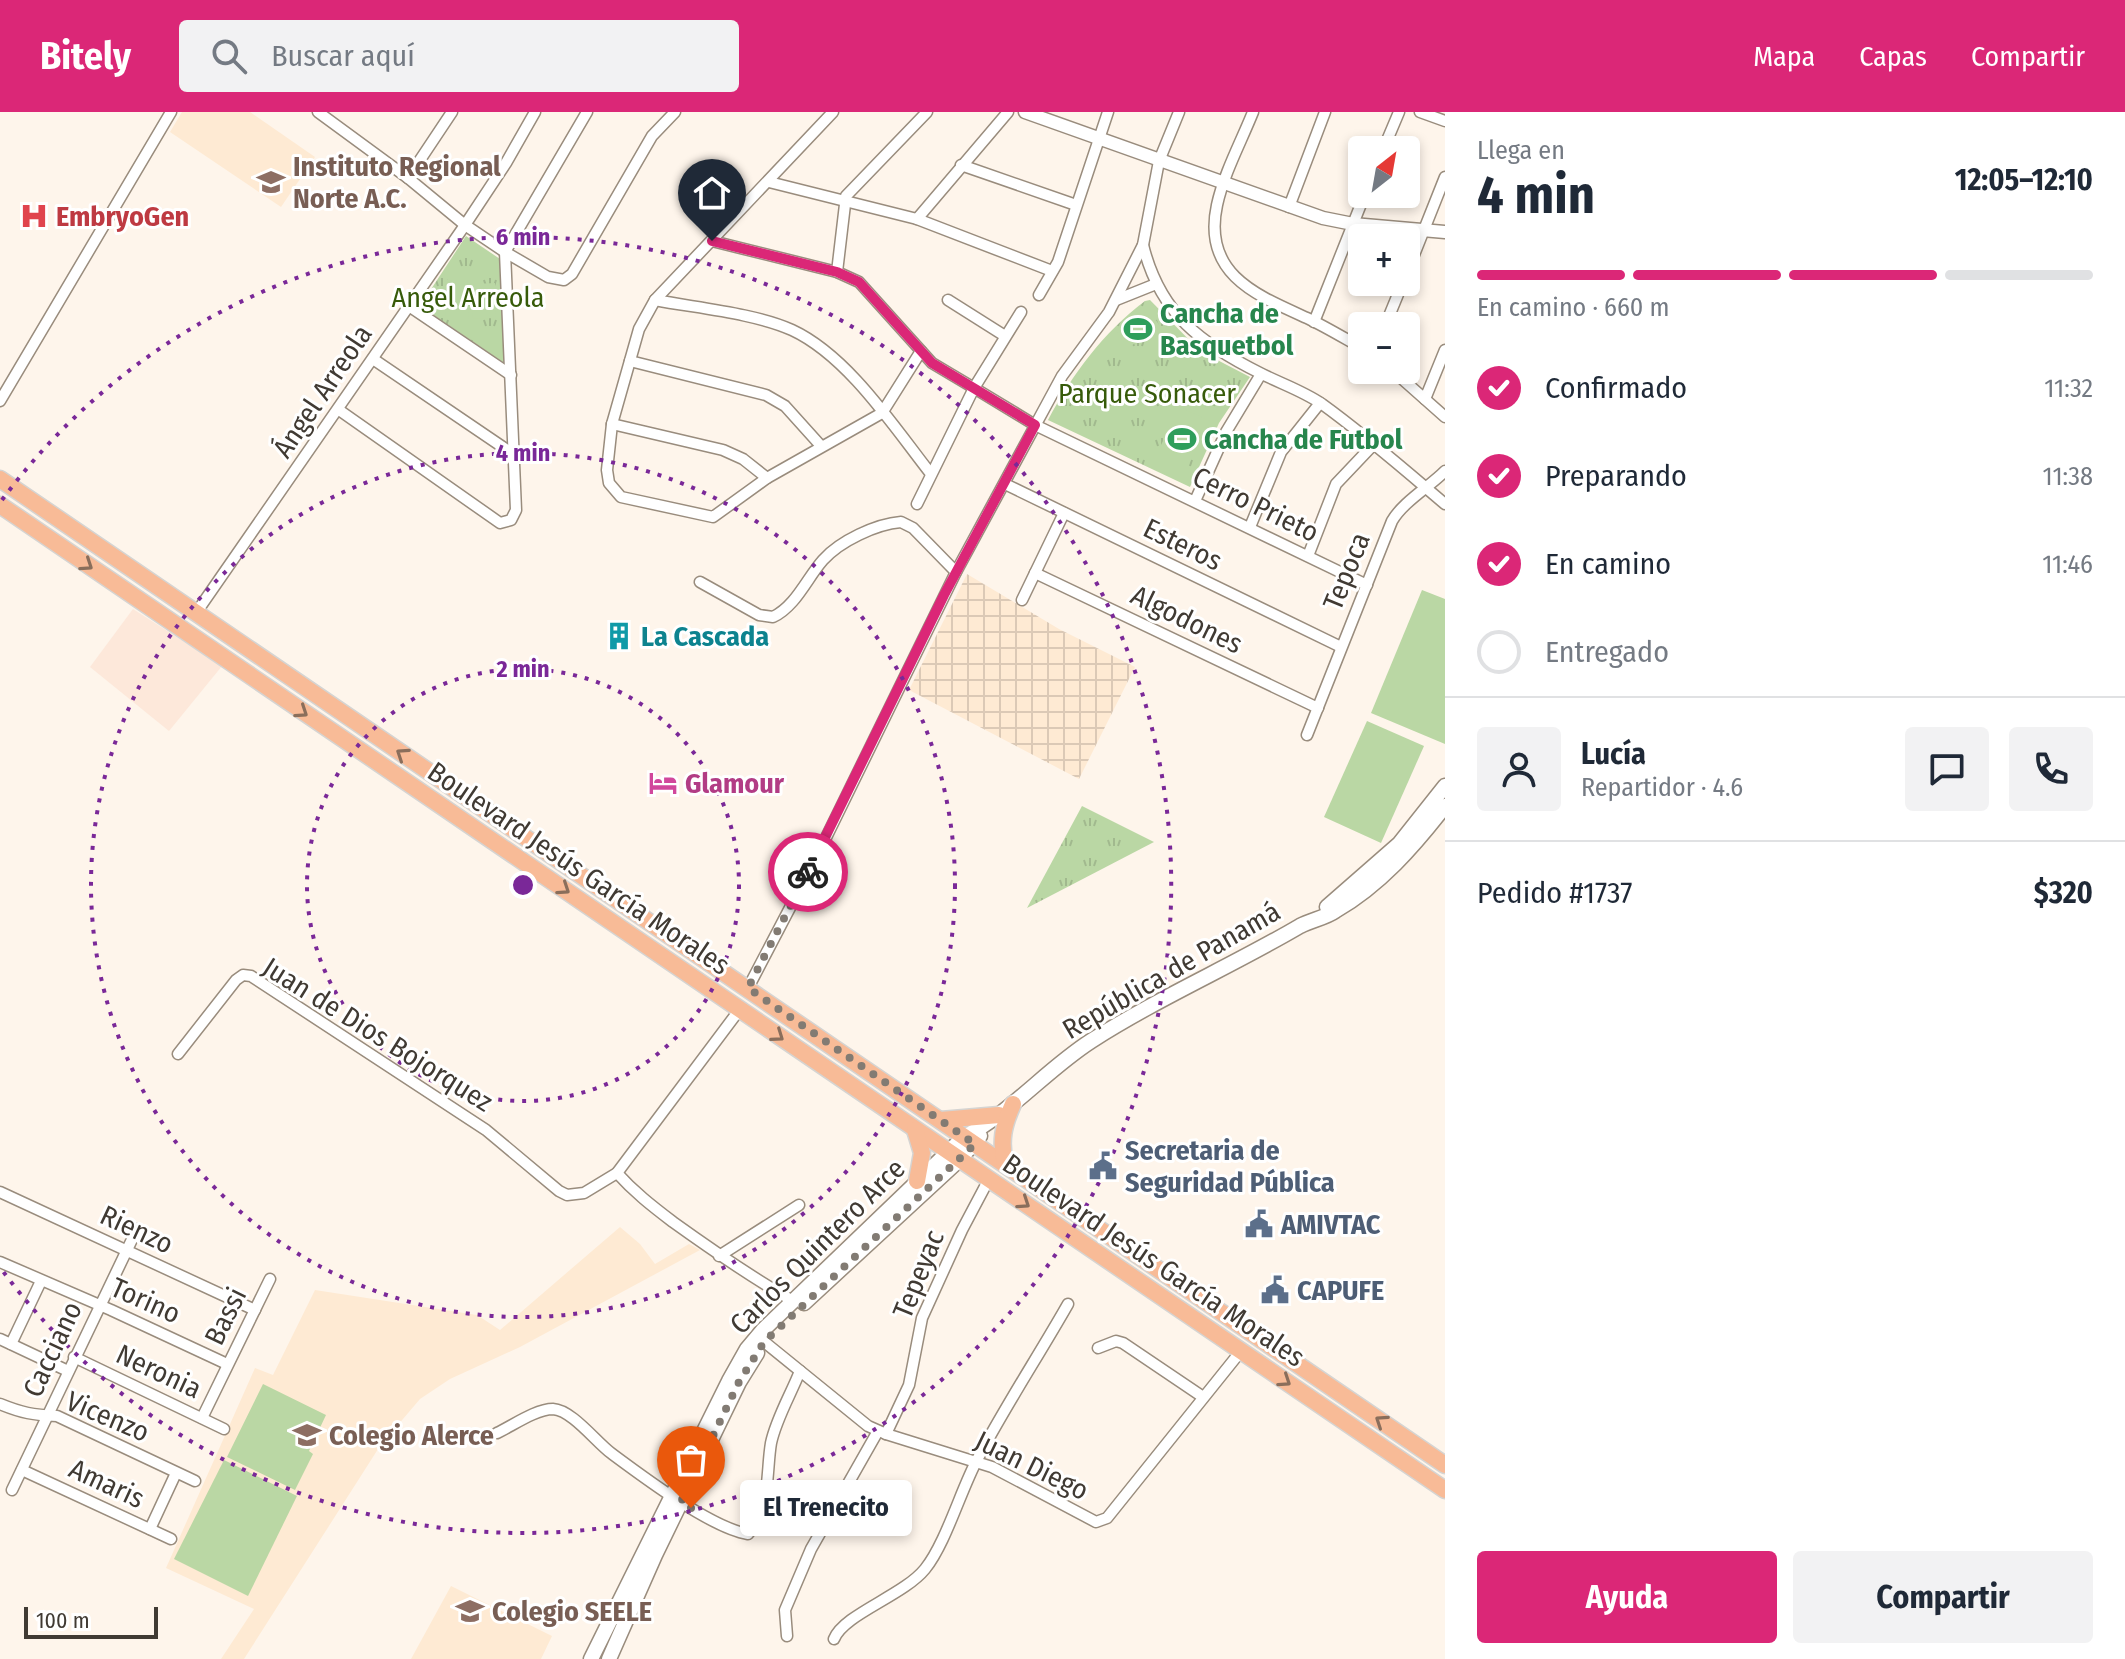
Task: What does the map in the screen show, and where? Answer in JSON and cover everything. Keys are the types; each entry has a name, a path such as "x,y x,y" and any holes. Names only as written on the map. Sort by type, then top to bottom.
{"main road":[{"name":"Boulevard Jesús García Morales","path":"0,479 1444,1462"},
{"name":"Boulevard Jesús García Morales","path":"0,505 1445,1490"},
{"path":"244,672 257,655"},
{"name":"República de Panamá","path":"1308,922 1399,844 1445,786"},
{"path":"1442,814 1436,808 1445,796"},
{"path":"1349,888 1360,884 1381,868 1429,816 1442,814"},
{"name":"República de Panamá","path":"970,1140 1092,1040 1308,922 1333,913 1367,890 1442,814"},
{"path":"1005,1164 1001,1146 1002,1130 1013,1104"},
{"path":"940,1120 993,1120"},
{"path":"915,1130 922,1153 917,1181"},
{"name":"Carlos Quintero Arce","path":"761,1339 970,1140"},
{"name":"Carlos Quintero Arce","path":"600,1657 676,1498 761,1339 793,1301 865,1239 917,1181 954,1155"}],"street":[{"path":"0,401 171,112"},
{"path":"318,112 332,116 465,225 548,277 564,280 572,274 652,136 675,112"},
{"path":"408,178 452,112"},
{"name":"Ángel Arreola","path":"196,613 465,225 535,112"},
{"path":"339,410 500,523 511,520 516,510 505,252 587,112"},
{"path":"833,112 655,300 639,329 612,424 607,470 609,483 621,497 713,517 767,478 882,413 921,351"},
{"path":"837,272 845,199 927,112"},
{"path":"917,219 1008,112"},
{"path":"1039,295 1060,257 1108,112"},
{"path":"748,988 816,858 956,572 1073,360 1116,300 1143,245 1159,161 1179,112"},
{"path":"1253,112 1217,207 1215,235 1221,257 1233,277 1258,295 1348,340"},
{"path":"1289,207 1325,112"},
{"path":"1389,136 1399,112"},
{"path":"1420,112 1445,121"},
{"path":"1032,113 1289,207 1353,224 1359,208"},
{"path":"961,165 1076,205"},
{"path":"1420,240 1445,177"},
{"path":"769,182 917,219 1052,271"},
{"path":"1420,230 1445,232"},
{"path":"1314,322 1348,237"},
{"name":"Cerro Prieto","path":"712,241 837,272 859,282 874,295 932,363 1035,425 1367,585"},
{"path":"1143,245 1164,301 1198,337 1261,374 1320,403 1445,504"},
{"path":"1116,300 1156,284"},
{"path":"655,300 769,322 793,331 837,362 931,474"},
{"path":"948,300 1005,336"},
{"path":"409,306 511,375"},
{"path":"917,504 974,388 1021,312"},
{"path":"1425,399 1445,350"},
{"path":"373,359 513,454"},
{"path":"630,361 766,395 785,406 821,446"},
{"path":"1195,501 1226,432 1261,374"},
{"path":"1408,384 1445,417"},
{"path":"1250,527 1281,452 1320,403"},
{"path":"612,424 723,450 743,459 767,478"},
{"path":"1308,556 1336,484 1373,445"},
{"name":"Tepoca","path":"1307,735 1396,514 1445,471"},
{"name":"Esteros","path":"1005,484 1341,647"},
{"path":"1022,600 1064,513"},
{"path":"700,582 759,615 773,617 786,608 832,552 864,534 901,522 913,528 956,572"},
{"name":"Algodones","path":"1035,573 1318,708"},
{"name":"Juan de Dios Bojorquez","path":"178,1054 236,980 243,975 251,976 486,1130 567,1195 584,1193 617,1173"},
{"path":"740,1009 617,1173 632,1191 719,1256 793,1301"},
{"name":"Tepeyac","path":"787,1636 785,1610 811,1549 909,1385 922,1318 989,1179"},
{"name":"Rienzo","path":"0,1192 255,1310"},
{"path":"719,1256 799,1205"},
{"name":"Cacciano","path":"12,1490 137,1229"},
{"name":"Torino","path":"0,1262 227,1364"},
{"name":"Bassi","path":"202,1418 270,1279"},
{"path":"41,1281 5,1342 68,1371"},
{"path":"834,1639 843,1625 904,1589 924,1570 977,1460 1068,1304"},
{"name":"Juan Diego","path":"761,1339 863,1423 882,1433 977,1460 1084,1518 1100,1522 1107,1518 1241,1351"},
{"path":"1098,1348 1116,1341 1123,1343 1203,1397"},
{"name":"Neronia","path":"74,1357 224,1429"},
{"path":"497,1433 549,1409 565,1412 609,1452 676,1498 732,1530 751,1532 767,1491 773,1435 800,1371"},
{"name":"Vicenzo","path":"0,1404 25,1414 64,1419 195,1481"},
{"name":"Amaris","path":"22,1470 171,1539"},
{"path":"150,1529 176,1473"}],"shaded area":[{"name":"Instituto Regional Norte A.C.","path":"182,112 250,112 315,157 281,207 170,132"},
{"path":"967,574 1059,629 1135,667 1079,779 909,690"},
{"path":"133,609 222,666 169,731 90,667"},
{"name":"Colegio Alerce","path":"620,1227 640,1244 655,1264 689,1244 700,1250 520,1347 450,1379 420,1399 380,1446 244,1659 221,1659 254,1609 166,1568 255,1368 273,1375 315,1290 477,1315 500,1330"},
{"name":"Colegio SEELE","path":"451,1586 552,1636 541,1659 411,1659"}],"green space":[{"name":"Angel Arreola","path":"466,236 500,259 504,363 420,306"},
{"path":"445,280 467,280 469,319 446,319"},
{"path":"495,283 496,318 473,319 472,284"},
{"name":"Parque Sonacer","path":"1150,300 1200,351 1250,377 1219,423 1190,487 1048,420 1068,386 1102,340 1130,313"},
{"name":"Cancha de Basquetbol","path":"1149,310 1160,326 1128,348 1117,332"},
{"name":"Cancha de Futbol","path":"1180,407 1210,421 1185,472 1155,457"},
{"path":"1422,590 1445,599 1445,744 1371,713"},
{"path":"1367,721 1424,746 1381,843 1324,817"},
{"path":"1082,806 1154,842 1027,908"},
{"path":"263,1384 326,1415 309,1451 313,1454 295,1490 227,1457"},
{"path":"224,1460 297,1496 248,1596 174,1559"}],"way so far":[{"path":"691,1508 681,1502 739,1382 764,1342 975,1144 748,988 808,872"}],"place":[{"name":"Instituto Regional Norte A.C.","path":"271,182"},
{"name":"EmbryoGen","path":"34,216"},
{"name":"Cancha de Basquetbol","path":"1138,329"},
{"name":"Cancha de Futbol","path":"1182,439"},
{"name":"La Cascada","path":"619,636"},
{"name":"Glamour","path":"663,783"},
{"name":"Secretaria de Seguridad Pública","path":"1103,1166"},
{"name":"AMIVTAC","path":"1259,1224"},
{"name":"CAPUFE","path":"1275,1290"},
{"name":"Colegio Alerce","path":"307,1435"},
{"name":"El Trenecito","path":"691,1508"},
{"name":"Colegio SEELE","path":"470,1611"}],"route":[{"path":"712,241 837,272 859,282 874,295 932,363 1035,425 944,595 808,872"}]}
